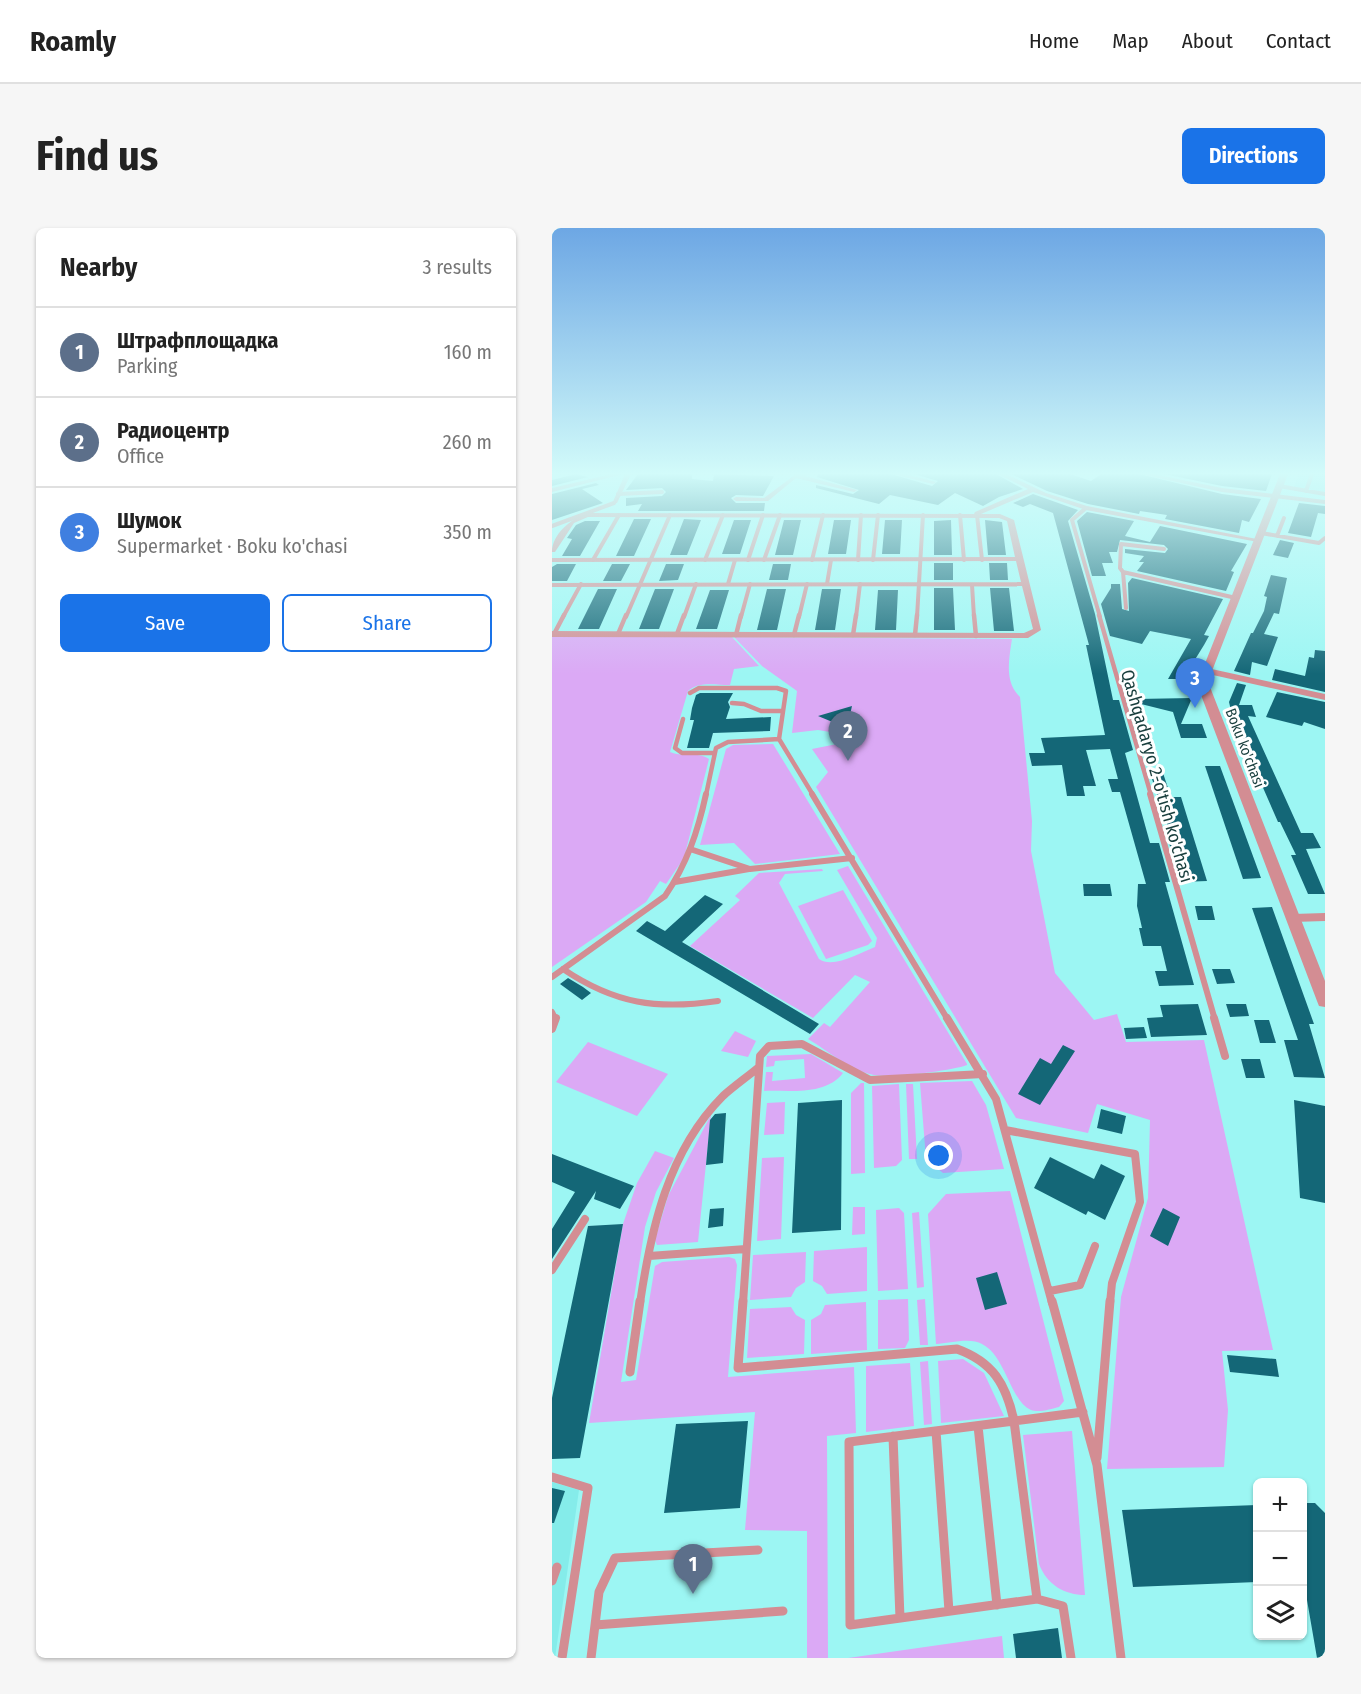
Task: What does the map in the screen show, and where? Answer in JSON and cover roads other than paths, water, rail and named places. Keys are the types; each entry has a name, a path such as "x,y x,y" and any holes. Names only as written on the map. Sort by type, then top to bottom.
{"street":[{"path":"553,634 1025,636 1035,632 1015,541"},
{"name":"Boku ko'chasi","path":"1257,541 1204,683 1207,696 1325,1001"},
{"path":"552,560 1020,559"},
{"path":"552,585 1026,584"},
{"path":"1207,671 1325,697"},
{"path":"1293,918 1325,917"}],"lane":[{"path":"593,560 604,541"},
{"path":"618,634 659,541"},
{"path":"705,560 713,541"},
{"path":"748,560 754,541"},
{"path":"764,560 771,541"},
{"path":"812,560 817,541"},
{"path":"858,560 859,541"},
{"path":"873,560 875,541"},
{"path":"915,636 921,584 922,541"},
{"path":"962,541 964,560"},
{"path":"979,541 982,560"},
{"name":"Qashqadaryo 2-o'tish ko'chasi","path":"1078,541 1225,1056"},
{"path":"1305,541 1319,543 1322,541"},
{"path":"1126,608 1123,572 1120,568 1121,544 1164,549"},
{"path":"728,584 735,560"},
{"path":"827,584 831,560"},
{"path":"1123,572 1236,598"},
{"path":"553,634 581,584"},
{"path":"677,634 696,584"},
{"path":"736,634 750,584"},
{"path":"794,635 807,584"},
{"path":"853,635 860,584"},
{"path":"972,585 976,636"},
{"path":"690,693 699,688 777,688 786,691 779,739 996,1099 1097,1465 1121,1658"},
{"path":"732,703 744,704 761,711 783,711"},
{"path":"683,719 675,748 681,753 715,753"},
{"path":"552,977 665,896 693,850 716,748 728,742 779,739"},
{"path":"693,850 750,869"},
{"path":"675,882 750,869 852,858"},
{"path":"563,969 605,995 647,1005 684,1007 717,1001"},
{"path":"552,1012 556,1016 556,1024 552,1029"},
{"path":"983,1074 870,1080 802,1044 769,1046 760,1056 738,1368 957,1349 970,1351 983,1360 998,1379 1016,1421 1037,1599"},
{"path":"630,1372 655,1216 692,1132 721,1096 759,1067"},
{"path":"1005,1130 1134,1154 1140,1202 1112,1283 1097,1465"},
{"path":"552,1270 585,1219"},
{"path":"1050,1291 1080,1285 1095,1246"},
{"path":"649,1256 746,1249"},
{"path":"1071,1658 1063,1606 1037,1599 850,1625 849,1442 1083,1412"},
{"path":"978,1426 997,1605"},
{"path":"936,1431 949,1611"},
{"path":"893,1436 900,1618"},
{"path":"552,1477 588,1488 562,1658"},
{"path":"591,1658 601,1583 606,1569 615,1558 758,1550"},
{"path":"552,1581 557,1567"},
{"path":"596,1625 783,1611"}],"place":[{"name":"Шумок","path":"1195,708"},
{"name":"Радиоцентр","path":"848,761"},
{"name":"Штрафплощадка","path":"693,1594"}]}
